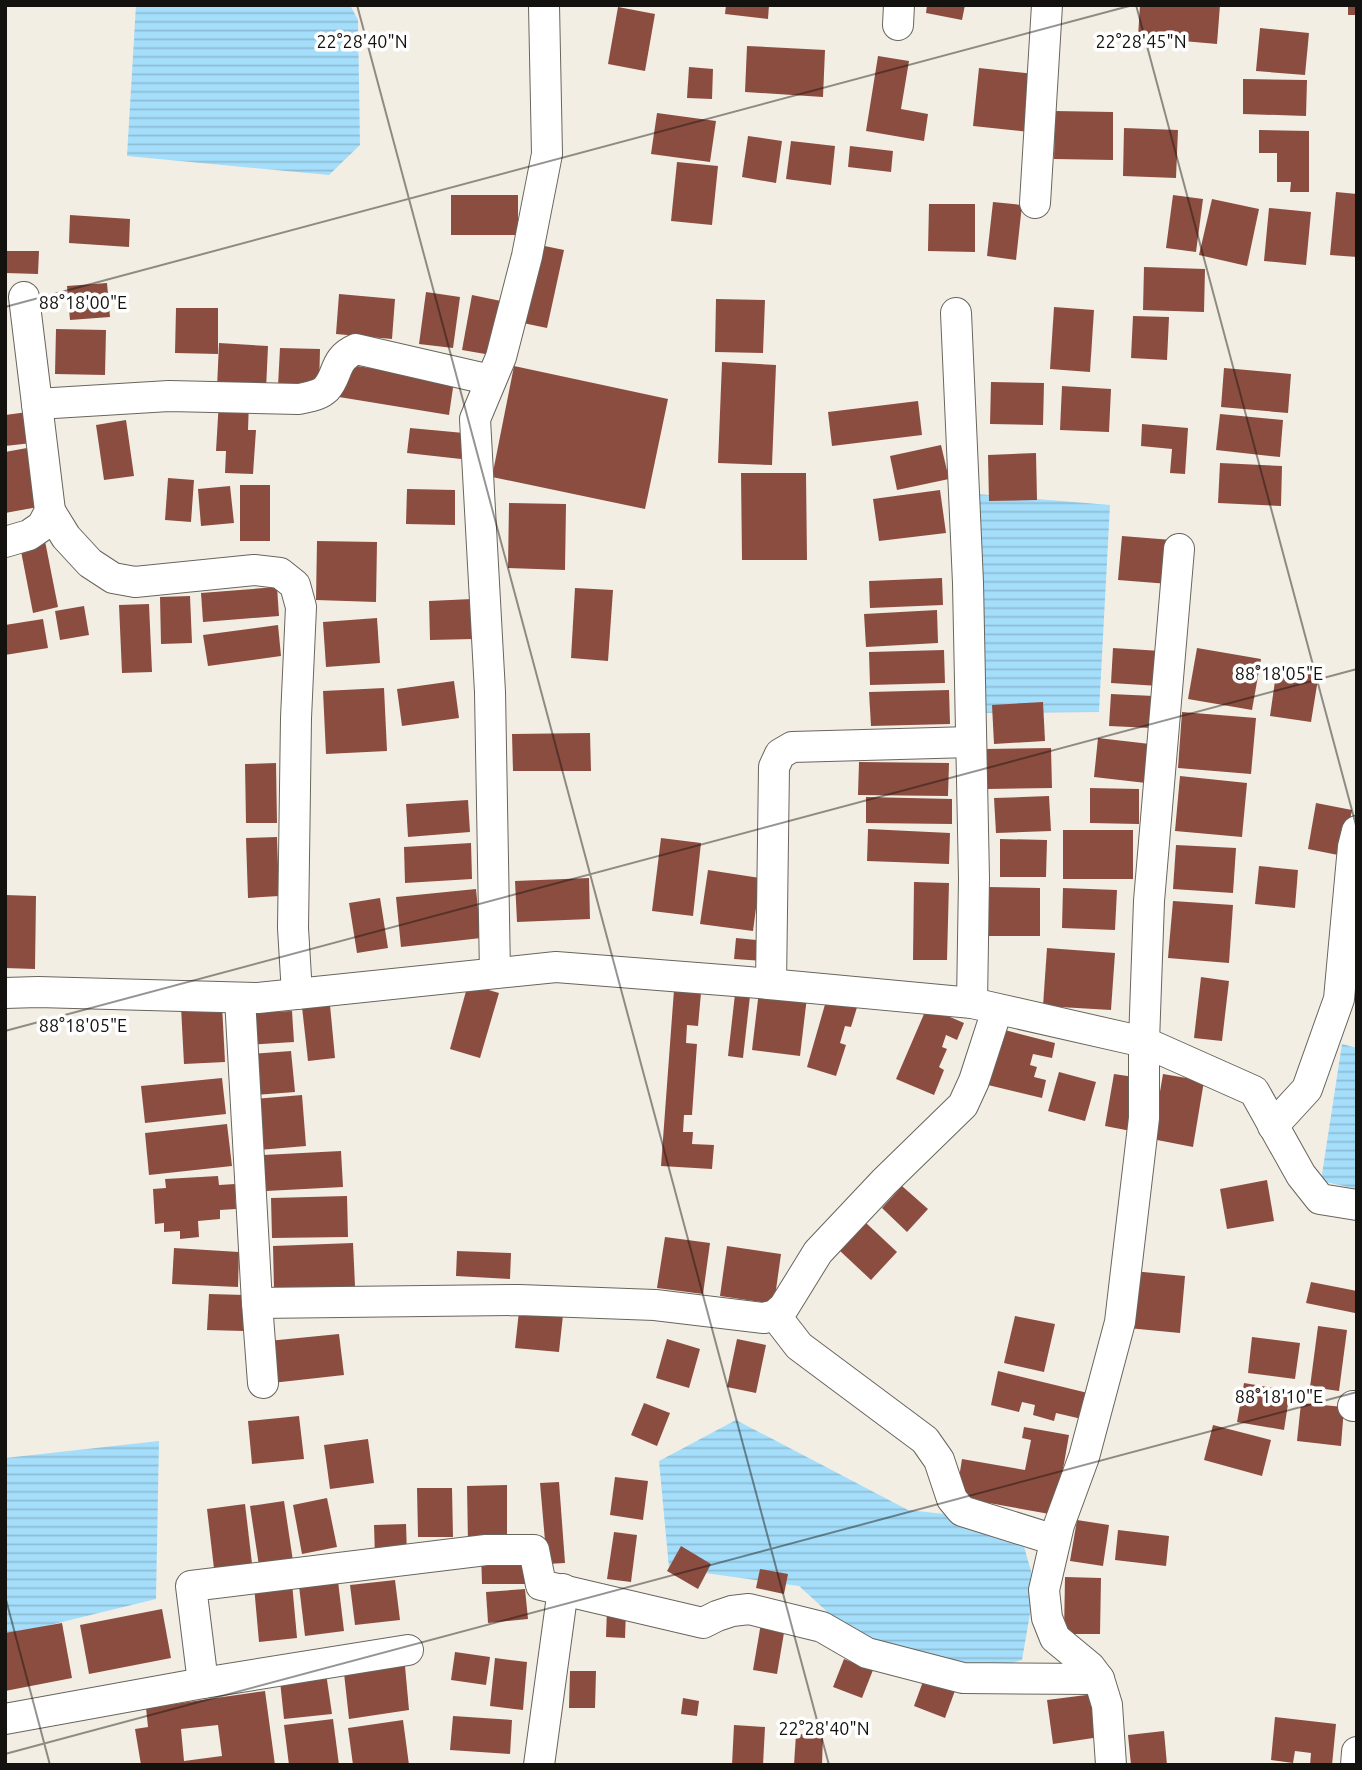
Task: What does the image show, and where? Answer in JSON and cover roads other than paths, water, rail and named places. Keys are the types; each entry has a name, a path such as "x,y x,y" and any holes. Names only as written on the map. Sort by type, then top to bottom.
{"street":[{"path":"495,973 491,692 475,419 501,357 527,256 547,155 544,5"},
{"path":"1035,203 1047,5"},
{"path":"24,297 50,510 66,537 90,564 113,578 135,582 254,570 280,573 295,585 301,607 296,718 293,928 297,994"},
{"path":"257,1303 519,1300 655,1306 764,1318 775,1315 784,1307 818,1252 884,1182 963,1105 974,1081 985,1006 974,878 968,583 956,313"},
{"path":"37,404 169,396 299,399 314,396 326,389 339,362 347,353 356,349 491,380"},
{"path":"5,542 29,534 42,526 50,510"},
{"path":"1111,1765 1107,1705 1099,1679 1090,1667 1055,1638 1046,1618 1045,1590 1059,1525 1084,1457 1120,1322 1143,1118 1149,901 1179,549"},
{"path":"771,984 774,767 780,754 792,747 971,742"},
{"path":"1273,1126 1307,1089 1339,999 1353,847 1357,831"},
{"path":"5,993 258,998 556,967 771,984 985,1006 1144,1042 1254,1091 1301,1175 1320,1199 1357,1205"},
{"path":"240,998 263,1383"},
{"path":"775,1315 799,1346 925,1440 939,1460 952,1499 962,1511 1055,1540"},
{"path":"203,1683 191,1586 486,1550 534,1550 541,1585 703,1623 732,1611 749,1609 822,1628 867,1653 963,1678 1099,1679"},
{"path":"539,1765 563,1589"},
{"path":"5,1719 408,1650"},
{"path":"1356,1765 1357,1752"}],"water":[{"path":"136,5 350,5 358,20 360,145 329,175 127,156"},
{"path":"977,494 1110,505 1099,712 979,713"},
{"path":"1342,1044 1357,1048 1357,1189 1321,1181"},
{"path":"736,1420 908,1510 1017,1522 1035,1585 1022,1660 977,1673 867,1648 799,1586 669,1568 659,1461"},
{"path":"159,1441 156,1599 5,1636 5,1458"}]}
